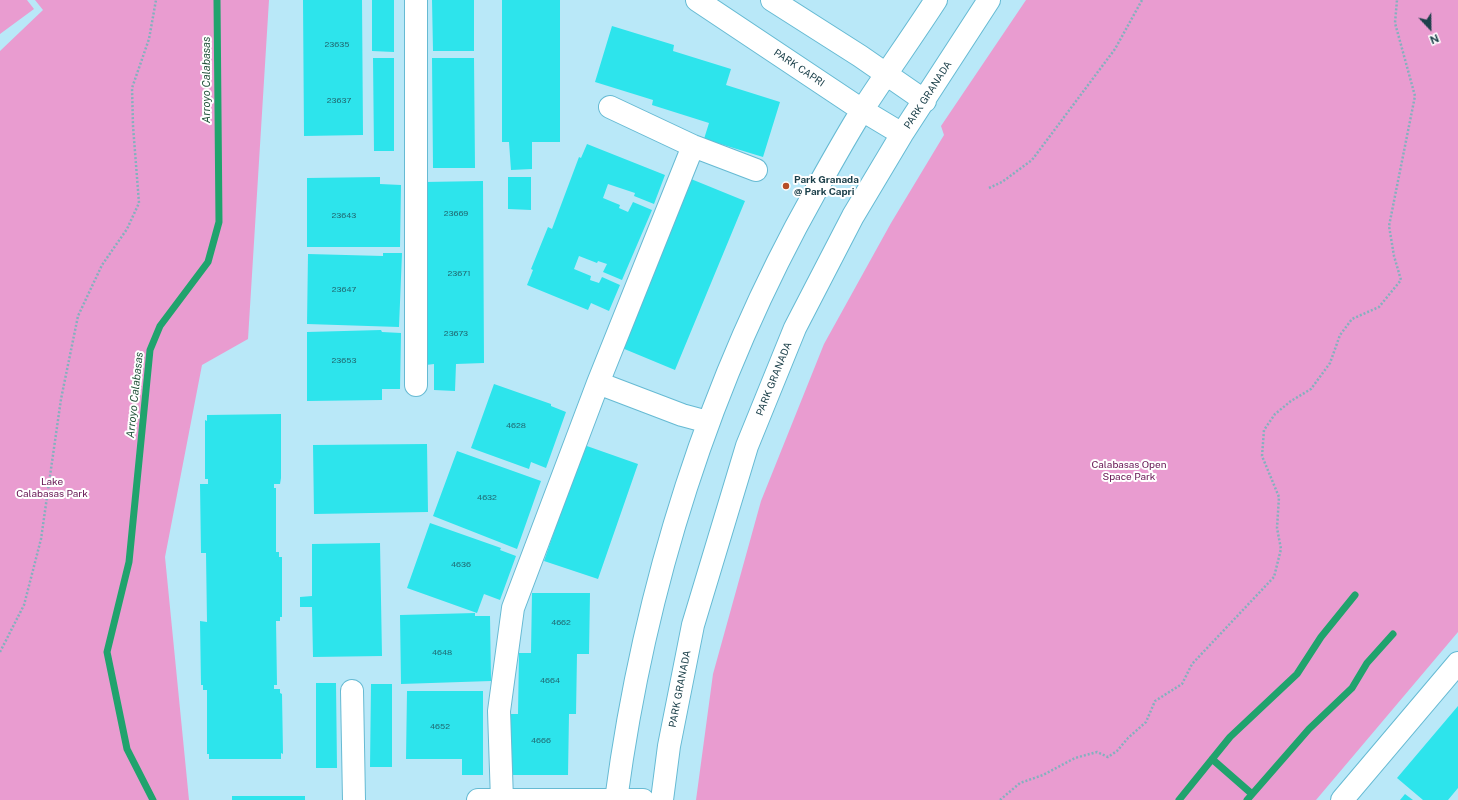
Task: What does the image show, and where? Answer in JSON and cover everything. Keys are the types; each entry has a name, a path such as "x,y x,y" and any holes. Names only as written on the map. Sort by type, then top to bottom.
{"street":[{"path":"416,0 416,385"},
{"name":"PARK CAPRI","path":"697,0 862,110 902,134"},
{"path":"772,0 925,101"},
{"path":"616,799 627,721 658,580 716,400 771,277 814,194 862,110 887,75 936,0"},
{"name":"PARK GRANADA","path":"662,800 669,746 693,625 747,446 795,328 853,216 902,134 925,101 989,0"},
{"path":"610,107 693,146 756,170"},
{"path":"502,800 499,711 513,608 598,383 693,146"},
{"path":"598,383 682,415 708,422"},
{"path":"1342,800 1458,663"},
{"path":"352,691 354,800"},
{"path":"478,800 643,800"}],"path":[{"path":"0,652 24,605 41,538 61,399 78,316 102,265 127,229 139,203 132,126 132,88 149,39 156,0"},
{"path":"989,188 1002,182 1032,160 1115,50 1142,0"},
{"path":"1000,800 1020,783 1043,776 1075,758 1096,752 1108,757 1117,751 1128,738 1146,722 1155,701 1182,684 1192,664 1274,577 1281,549 1277,528 1279,497 1262,456 1264,430 1275,414 1291,401 1311,389 1330,363 1340,335 1352,319 1379,307 1401,280 1394,256 1389,226 1415,96 1395,23 1397,0"}],"green space":[{"path":"0,0 27,0 34,9 0,34"},
{"name":"Lake Calabasas Park","path":"35,0 269,0 248,339 202,365 165,557 189,800 0,800 0,51 43,10"},
{"name":"Calabasas Open Space Park","path":"1026,0 1458,0 1458,632 1316,800 696,800 713,674 761,501 824,344 891,223 944,135 941,126"}],"building":[{"path":"303,0 362,0 363,135 304,136"},
{"path":"372,0 394,0 394,52 372,51"},
{"path":"432,0 474,0 474,51 433,51"},
{"path":"502,0 560,0 560,142 532,142 532,169 511,170 509,142 502,142"},
{"path":"612,26 674,45 673,51 731,69 726,85 780,102 763,157 704,139 709,123 652,105 653,100 595,82"},
{"path":"373,58 394,58 394,151 374,151"},
{"path":"432,58 474,58 475,168 433,168"},
{"path":"587,144 665,175 654,204 634,196 635,193 608,184 603,198 620,205 619,208 628,212 633,202 652,210 622,280 603,272 607,264 598,261 597,263 579,256 574,269 591,276 590,280 599,283 602,277 620,285 609,311 591,303 588,310 527,285 533,270 531,269 548,227 552,229 579,157 581,158"},
{"path":"380,177 380,184 401,185 400,247 307,247 307,178"},
{"path":"508,177 531,177 531,210 508,209"},
{"path":"691,179 745,201 675,370 622,348"},
{"path":"483,181 484,363 456,364 455,391 434,390 434,364 426,365 424,182"},
{"path":"383,253 402,253 399,327 307,324 308,254 383,256"},
{"path":"381,330 382,332 401,333 400,389 382,389 382,400 307,401 307,332"},
{"path":"494,384 551,404 551,406 566,412 546,468 531,462 529,469 471,448"},
{"path":"281,414 281,478 280,484 274,484 274,488 276,488 276,552 279,552 279,557 282,557 282,617 280,617 280,621 276,621 277,685 274,685 274,689 280,689 280,693 282,694 283,754 281,753 281,759 209,759 209,754 207,754 207,690 203,690 203,685 201,685 200,621 207,622 206,553 201,553 200,484 208,484 208,479 205,479 205,420 207,421 207,415"},
{"path":"427,444 428,512 314,514 313,445"},
{"path":"584,445 638,464 598,579 544,561"},
{"path":"457,451 541,481 517,549 433,516"},
{"path":"430,523 501,548 500,550 516,556 500,600 484,594 477,613 407,588"},
{"path":"380,543 382,656 313,657 312,607 300,607 300,597 312,596 312,544"},
{"path":"532,593 590,593 589,654 577,654 576,714 569,714 568,775 510,775 511,714 518,714 519,653 531,653"},
{"path":"475,613 475,616 490,616 491,681 401,684 400,615"},
{"path":"316,683 336,683 337,768 316,768"},
{"path":"371,684 392,684 392,767 370,767"},
{"path":"407,691 483,691 483,775 462,775 462,759 406,759"},
{"path":"1458,706 1458,788 1448,800 1423,800 1397,778"},
{"path":"1405,794 1413,800 1400,800"},
{"path":"232,796 305,796 305,800 232,800"}],"waterway":[{"name":"Arroyo Calabasas","path":"153,800 127,749 107,652 129,562 150,350 160,326 208,262 219,222 217,0"},
{"path":"1179,800 1230,737 1297,674 1321,637 1355,595"},
{"path":"1247,800 1309,729 1352,688 1367,663 1393,634"},
{"path":"1212,759 1252,794"}],"place":[{"name":"Park Granada @ Park Capri","path":"786,186"}]}
